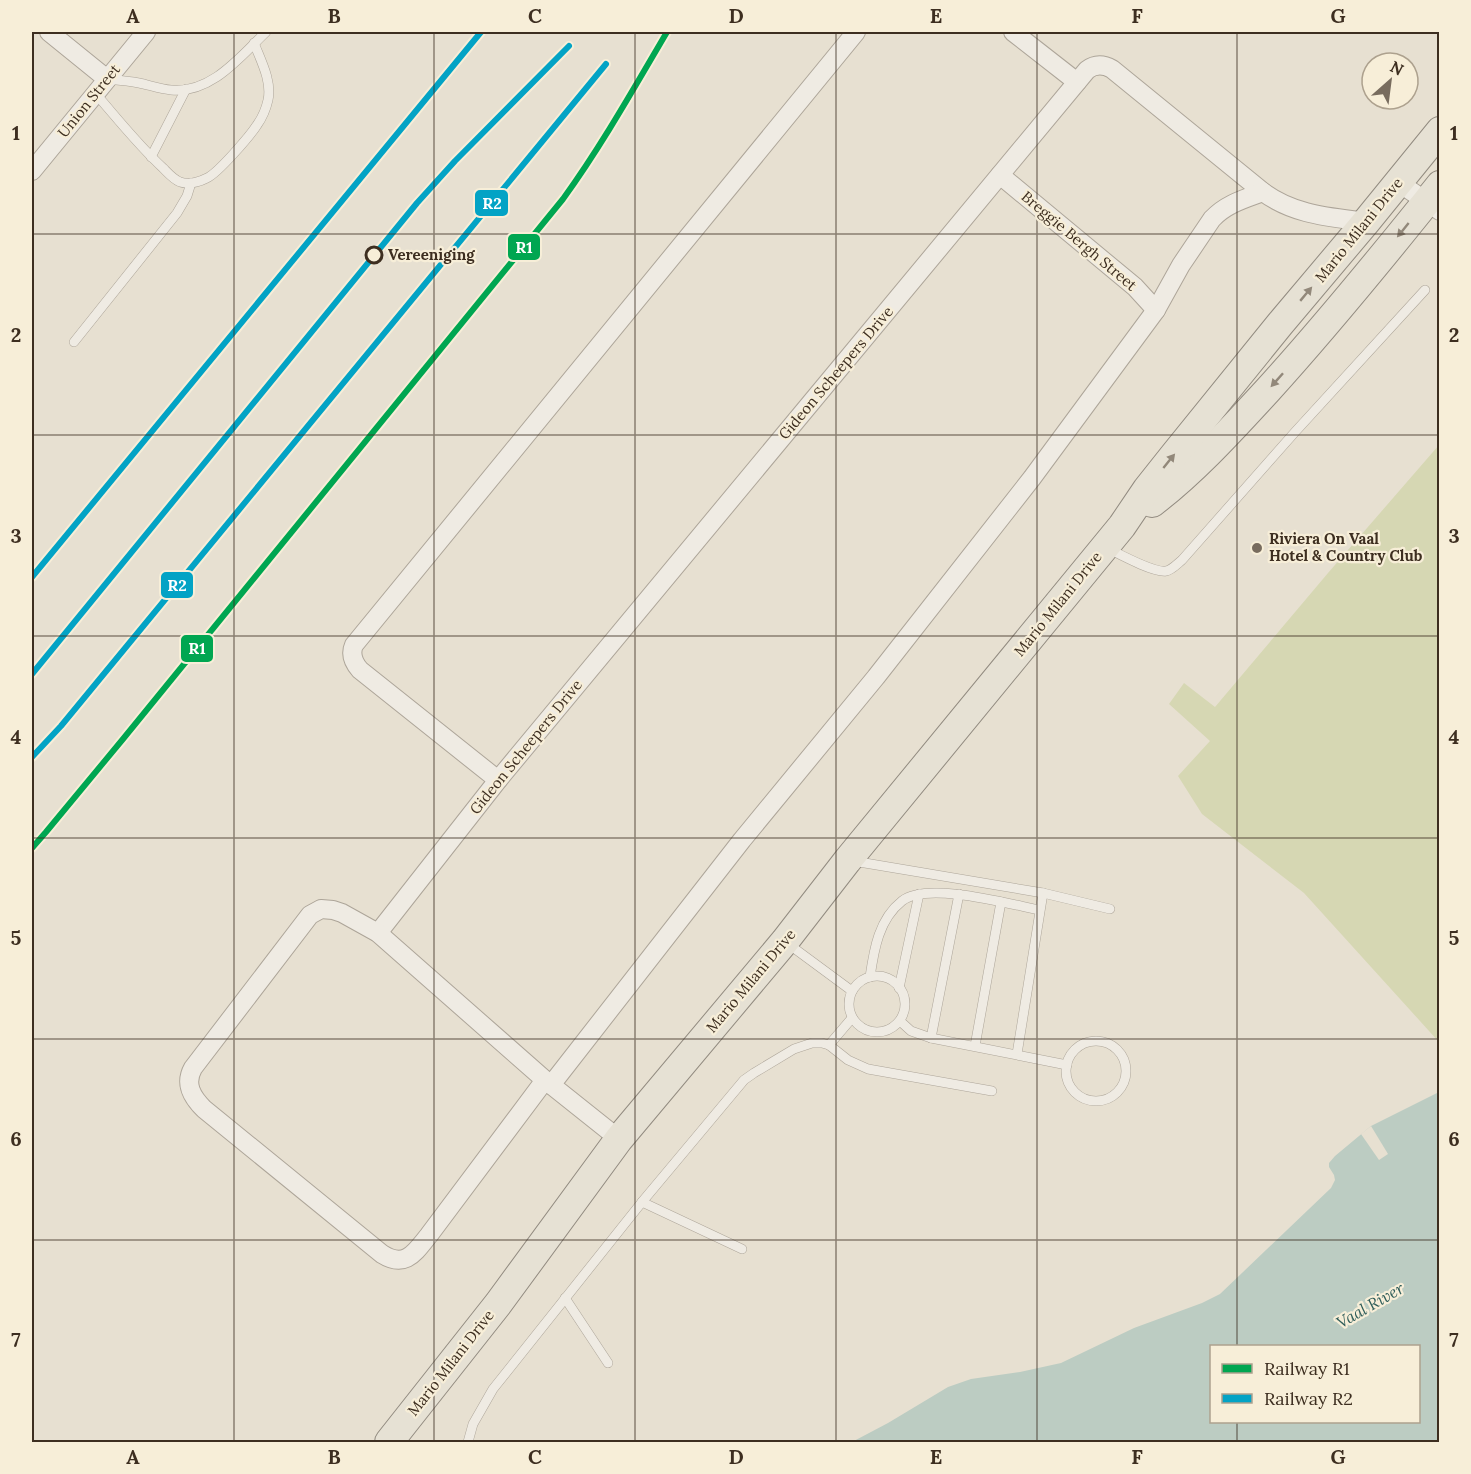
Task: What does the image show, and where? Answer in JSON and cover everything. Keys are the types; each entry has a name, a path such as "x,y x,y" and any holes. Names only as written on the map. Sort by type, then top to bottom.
{"main road":[{"name":"Mario Milani Drive","path":"389,1443 498,1304 619,1139 785,941 847,861 1113,536 1147,489 1280,324 1440,131"},
{"name":"Mario Milani Drive","path":"1113,536 1164,494 1227,434 1435,199"},
{"path":"1280,324 1307,346"}],"street":[{"path":"49,32 101,86"},
{"name":"Union Street","path":"32,171 146,32"},
{"path":"498,780 360,670 352,656 354,645 856,32"},
{"path":"1013,32 1077,82"},
{"name":"Gideon Scheepers Drive","path":"378,933 498,780 1091,67 1101,65 1112,69 1283,206 1308,214 1366,222"},
{"name":"Breggie Bergh Street","path":"1000,175 1135,287 1156,310"},
{"path":"1398,182 1435,199"},
{"path":"619,1139 548,1082 378,933 342,913 325,909 313,912 193,1068 189,1077 189,1087 200,1105 382,1254 400,1260 410,1257 416,1252 548,1082 742,840 868,686 1032,478 1156,310 1181,265 1212,219 1232,204 1263,192"}],"lane":[{"path":"101,86 171,90 200,86 224,72 266,32"},
{"path":"101,86 151,157 174,178 183,183 191,183 209,177 226,162 257,126 264,112 268,99 268,86 254,43"},
{"path":"151,157 186,89"},
{"path":"74,342 177,213 187,196 191,183"},
{"path":"1113,536 1153,569 1162,572 1169,571 1182,560 1425,290"},
{"path":"847,861 1043,893 1110,909"},
{"path":"1017,1054 1043,893"},
{"path":"870,976 874,949 883,925 893,910 908,897 919,894 959,894 1040,910"},
{"path":"899,988 919,894"},
{"path":"931,1038 959,894"},
{"path":"975,1046 1001,902"},
{"path":"785,941 852,991"},
{"path":"870,976 881,976 891,980 903,995 905,1004 900,1021 885,1031 866,1030 852,1018 849,1010 849,1000 856,984 870,976"},
{"path":"829,1045 852,1018"},
{"path":"900,1021 911,1031 931,1038 1066,1065"},
{"path":"1097,1041 1116,1049 1123,1058 1126,1076 1123,1086 1109,1099 1090,1101 1073,1091 1068,1083 1066,1065 1078,1047 1087,1042 1097,1041"},
{"path":"468,1443 473,1424 493,1389 642,1202 744,1080 754,1073 794,1049 812,1043 822,1043 829,1045 848,1060 868,1069 992,1091"},
{"path":"642,1202 742,1249"},
{"path":"565,1298 608,1363"}],"green space":[{"path":"1439,445 1439,1042 1304,893 1202,814 1178,776 1210,741 1169,704 1184,683 1215,707"}],"water":[{"name":"Vaal River","path":"1439,1092 1439,1442 852,1442 948,1387 971,1379 1061,1363 1134,1328 1220,1294 1331,1188 1335,1180 1329,1163 1371,1126"}],"pier":[{"path":"1371,1126 1388,1154 1379,1160 1361,1134"}],"railway":[{"path":"32,848 563,199 604,137 667,32"},
{"path":"32,674 362,269"}],"rail line":[{"name":"R2","path":"32,577 481,32"},
{"name":"R1","path":"32,848 563,199 604,137 667,32"},
{"name":"R2","path":"32,674 417,203 455,161 569,46"},
{"name":"R2","path":"32,757 61,726 606,64"}],"place":[{"name":"Vereeniging","path":"374,255"},
{"name":"Riviera On Vaal Hotel & Country Club","path":"1257,548"}]}
